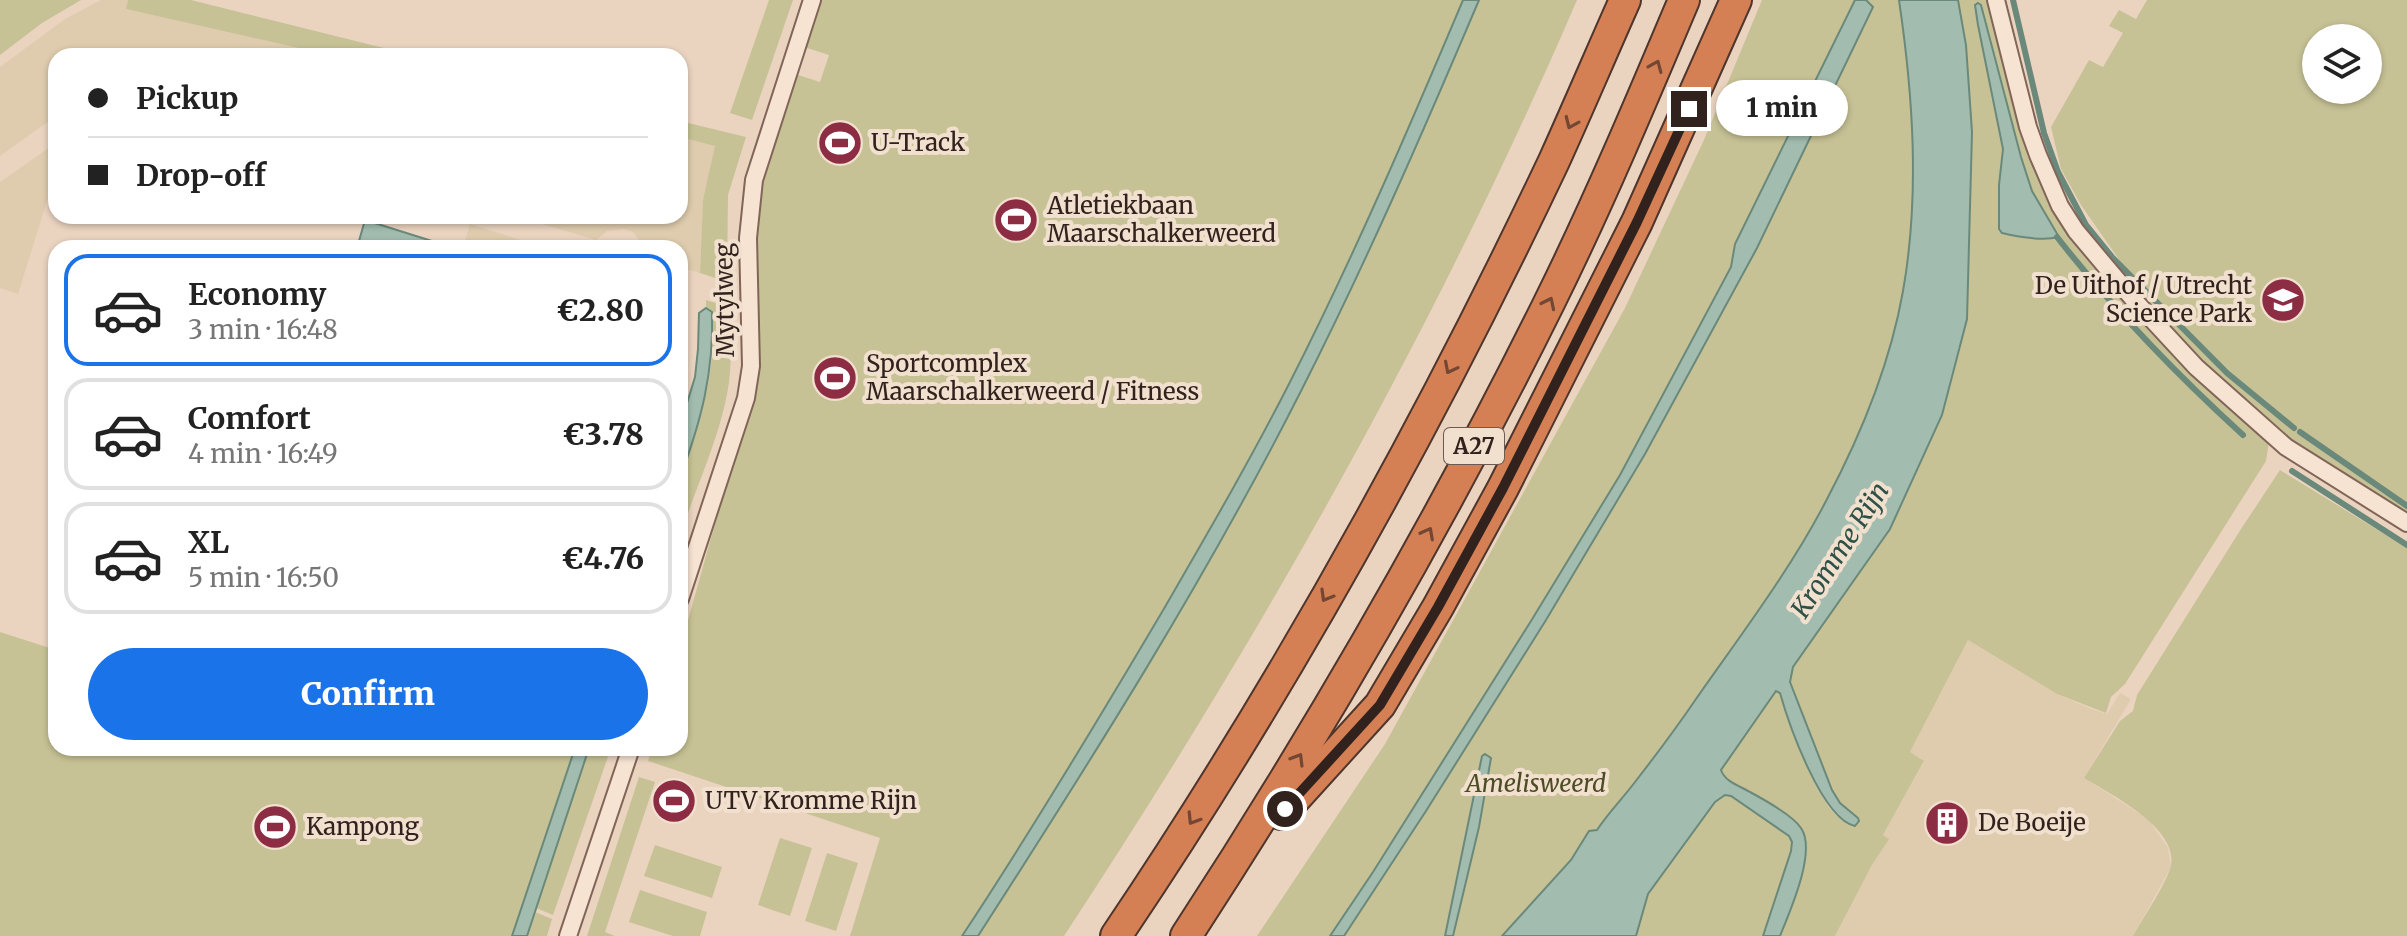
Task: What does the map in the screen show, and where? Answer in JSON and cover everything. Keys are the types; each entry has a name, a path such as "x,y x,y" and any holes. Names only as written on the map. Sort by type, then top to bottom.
{"highway":[{"name":"A27","path":"1116,936 1257,716 1348,559 1486,298 1554,160 1625,0"},
{"name":"A27","path":"1186,936 1381,620 1549,303 1619,155 1684,0"},
{"name":"A27","path":"1227,872 1380,705 1438,607 1503,488 1637,222 1736,0"}],"street":[{"name":"Mytylweg","path":"688,575 746,398 751,366 748,238 752,190 758,162 812,0"},
{"path":"1996,0 2028,127 2060,206 2076,231 2196,367 2286,447 2407,523"},
{"path":"568,936 628,756"}],"shaded area":[{"path":"101,0 128,0 126,9 299,48 48,48 48,122 0,156 0,67 65,19"},
{"path":"688,139 716,146 703,200 700,273 688,269 688,240 640,240 633,232 624,229 607,231 596,240 542,224 688,224"},
{"path":"48,149 48,198 18,294 0,288 0,182"},
{"path":"470,224 521,240 465,240"},
{"path":"1968,640 2057,694 2089,708 2107,714 2120,693 2131,699 2084,778 2148,819 2168,848 2171,867 2133,936 1835,936 1888,839 1883,835 1924,762 1910,752"}],"green space":[{"path":"0,0 81,0 42,23 0,55"},
{"path":"128,0 191,0 384,48 299,48 126,9"},
{"path":"769,0 793,0 752,120 730,113"},
{"path":"817,0 1463,0 1359,239 1261,437 1165,607 962,936 850,936 880,838 648,761 650,756 688,756 688,620 742,427 755,196 792,73 820,82 829,55 801,46"},
{"path":"1479,0 1577,0 1523,122 1404,362 1341,479 1207,710 1064,936 978,936 1147,668 1265,461 1371,246"},
{"name":"Amelisweerd","path":"1762,0 1920,0 1934,127 1869,477 1685,757 1799,838 1770,936 1257,936 1385,744 1625,308 1703,142"},
{"path":"1958,0 1989,0 2013,101 2048,194 2269,442 2266,461 2125,684 2111,697 2106,713 2057,694 1968,640 1910,752 1924,761 1883,835 1889,839 1835,936 1780,936 1804,867 1805,840 1801,828 1777,808 1729,781 1721,770 1776,691 1780,693 1811,775 1828,805 1852,826 1858,818 1840,803 1832,790 1790,682 1793,667 1890,529 1942,415 1967,319 1972,132 1966,45","holes":["1976,4 2032,191 2059,237 2012,235 1999,185 2003,149"]},
{"name":"De Uithof / Utrecht Science Park","path":"2147,0 2407,0 2407,517 2317,460 2266,423 2222,382 2138,296 2129,274 2081,205 2061,169 2051,127 2089,60 2103,67 2123,33 2109,26 2119,10 2136,19"},
{"path":"688,123 746,137 728,195 727,282 700,273 703,200 715,146 688,139"},
{"path":"706,300 731,308 729,382 715,440 688,514 688,454 702,411 713,348 712,312 706,308"},
{"path":"2280,470 2407,548 2407,936 2133,936 2167,876 2171,855 2166,841 2142,815 2084,778 2120,721 2133,711 2137,695"},
{"name":"Kampong","path":"0,632 48,647 48,756 572,756 512,936 0,936"},
{"path":"586,756 608,756 553,915 536,908"},
{"path":"639,777 655,782 605,932 615,936 587,936"},
{"path":"780,838 812,848 790,916 758,905"},
{"path":"655,845 722,867 712,898 644,876"},
{"path":"827,853 858,863 836,931 805,921"},
{"path":"640,890 707,912 700,936 673,936 629,922"},
{"path":"535,912 552,919 547,936 527,936"}],"water":[{"path":"1463,0 1479,0 1371,246 1265,461 1147,668 1021,869 978,936 962,936 1113,694 1260,439 1359,239"},
{"path":"1855,0 1866,0 1873,7 1757,248 1645,454 1546,620 1426,811 1344,936 1330,936 1531,621 1620,475 1731,267 1735,244"},
{"name":"Kromme Rijn","path":"1899,0 1958,0 1966,45 1972,132 1967,319 1942,415 1890,529 1793,667 1790,682 1832,790 1840,803 1859,821 1855,826 1843,820 1819,789 1799,747 1780,693 1776,691 1721,770 1729,781 1791,818 1801,828 1805,838 1804,866 1780,936 1763,936 1792,842 1789,836 1725,795 1715,802 1648,894 1636,936 1502,936 1571,860 1589,831 1597,830 1681,720 1797,552 1851,451 1890,346 1903,291 1912,218 1911,109"},
{"path":"1978,3 2032,191 2059,237 2023,237 2002,233 1999,229 2003,149 1978,25 1975,5"},
{"path":"364,224 378,224 429,240 359,240"},
{"path":"706,308 712,312 711,356 700,417 688,455 688,400 695,377 699,313"},
{"path":"1485,754 1491,758 1479,827 1453,936 1445,936 1482,756"},
{"path":"572,756 586,756 527,936 512,936"}],"waterway":[{"path":"2013,0 2044,133 2058,172 2086,225 2112,257 2227,373 2294,428"},
{"path":"2057,237 2146,340 2243,435"},
{"path":"2300,432 2407,506"},
{"path":"2292,471 2407,545"}],"place":[{"name":"U-Track","path":"840,143"},
{"name":"Atletiekbaan Maarschalkerweerd","path":"1016,220"},
{"name":"De Uithof / Utrecht Science Park","path":"2283,300"},
{"name":"Sportcomplex Maarschalkerweerd / Fitness","path":"835,378"},
{"name":"UTV Kromme Rijn","path":"674,801"},
{"name":"De Boeije","path":"1947,823"},
{"name":"Kampong","path":"275,827"}],"route":[{"path":"1285,809 1380,705 1438,607 1503,488 1637,222 1689,109"}]}
